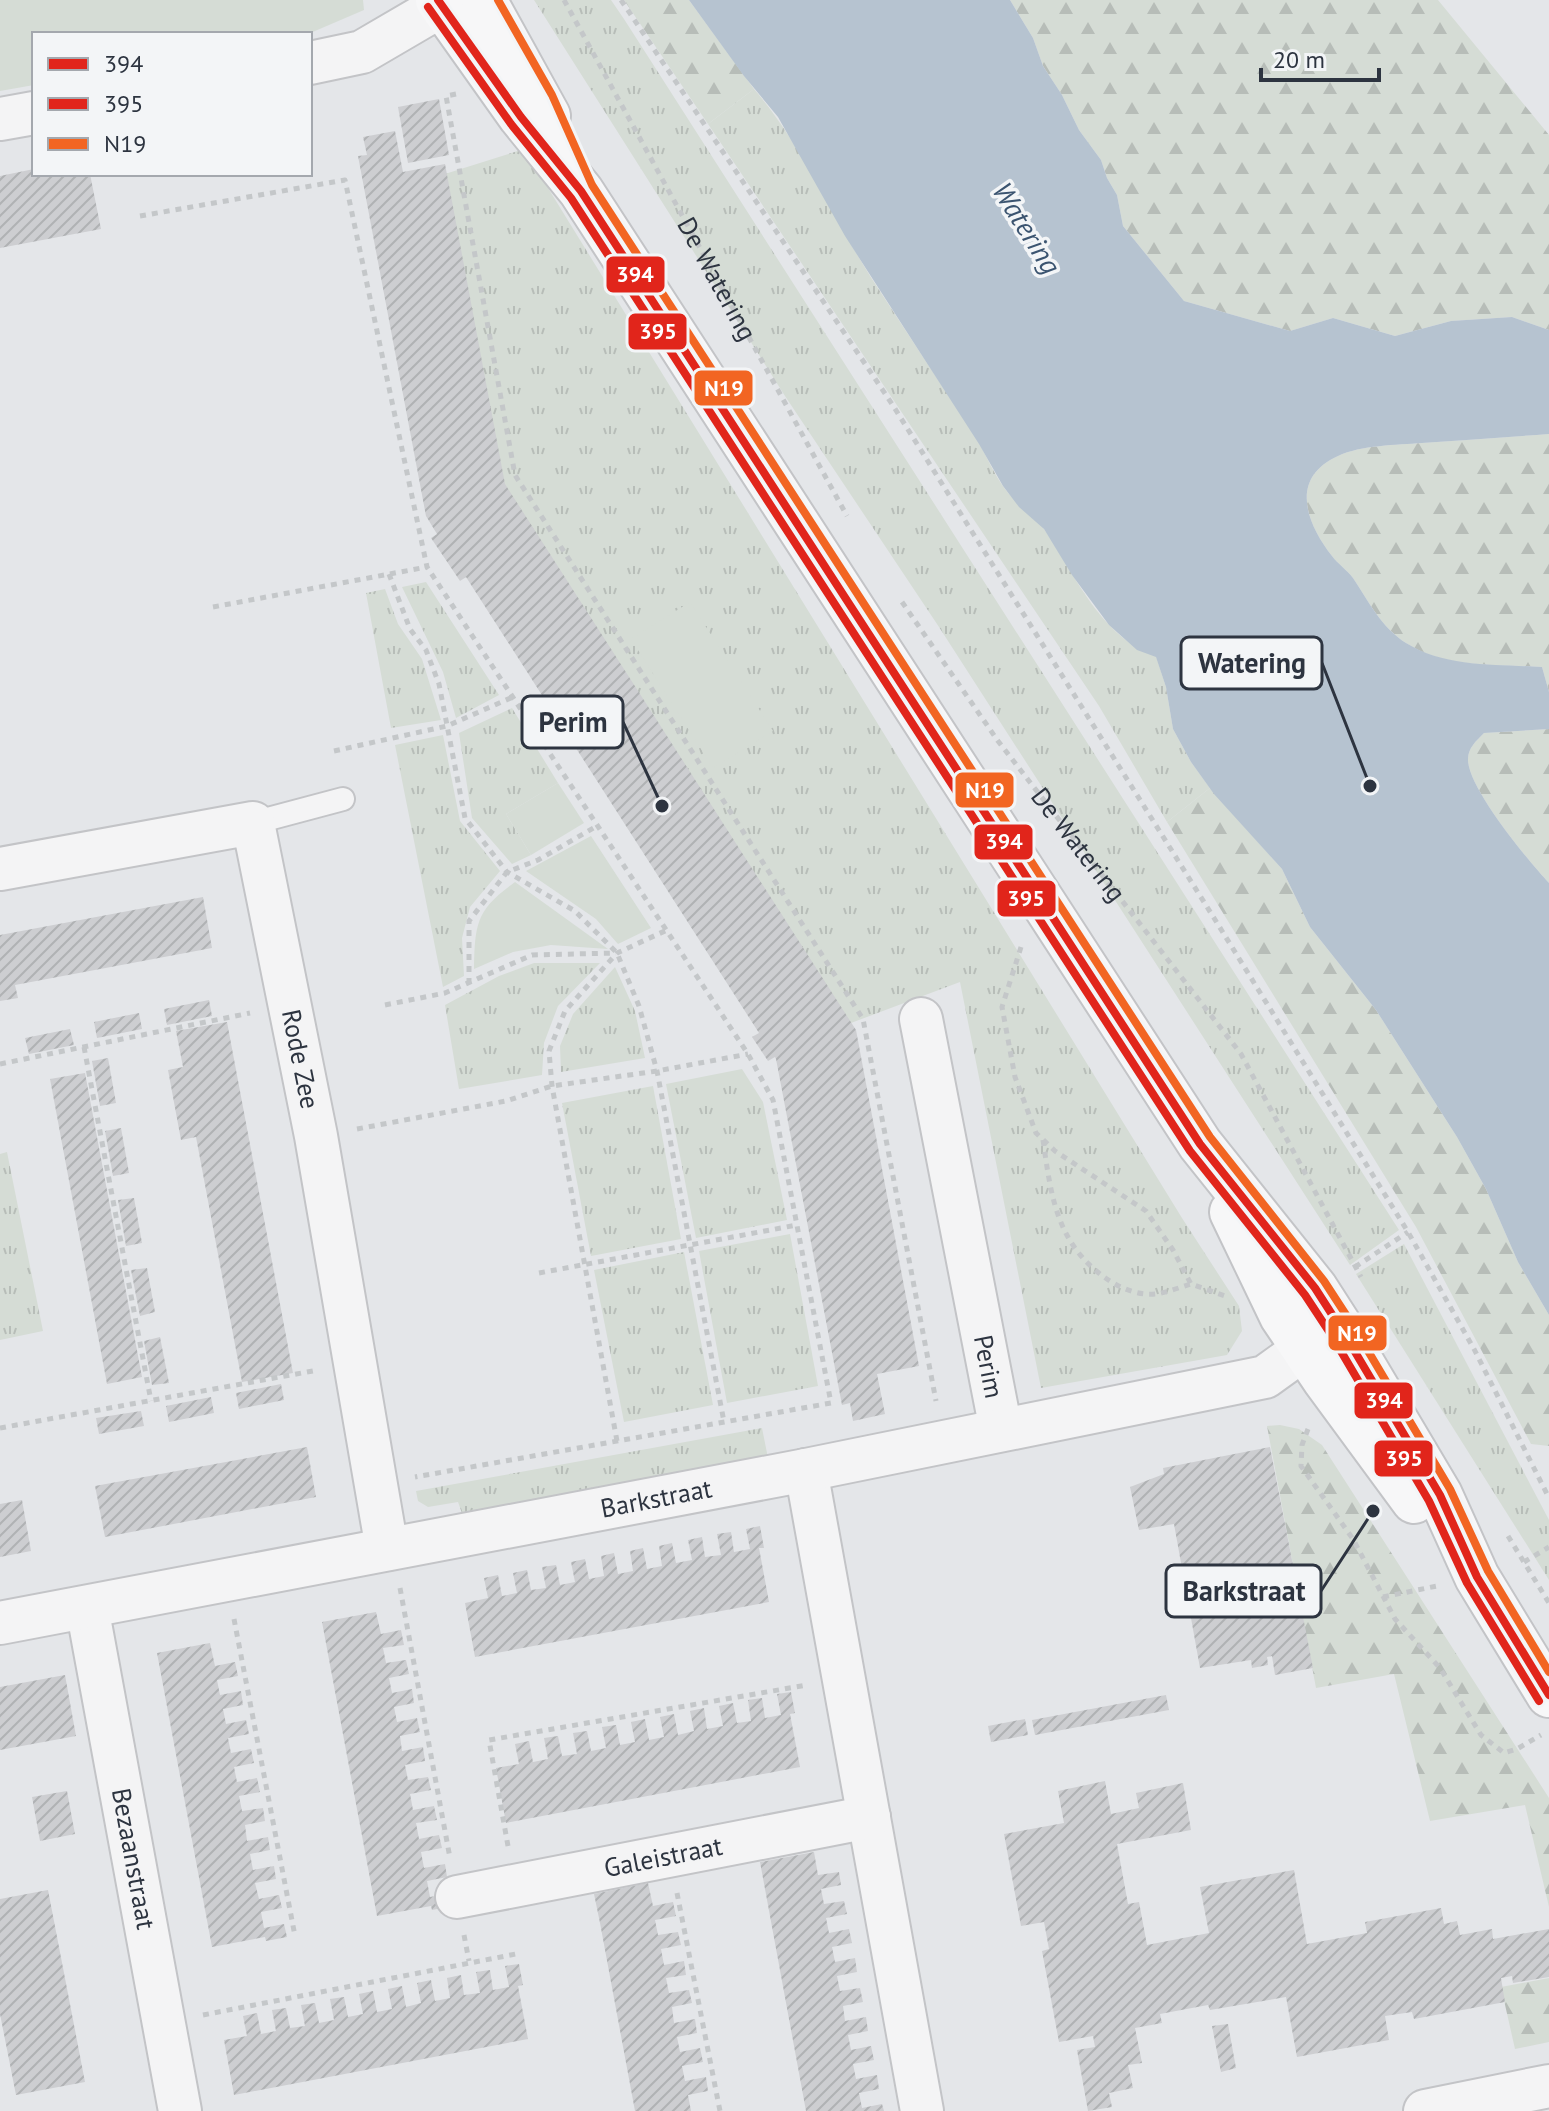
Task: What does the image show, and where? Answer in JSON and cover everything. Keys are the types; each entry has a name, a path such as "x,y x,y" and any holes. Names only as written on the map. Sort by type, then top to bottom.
{"main road":[{"path":"454,2 521,117 581,191 1200,1144 1313,1343 1424,1514 1477,1577 1549,1695"},
{"path":"1200,1144 1315,1288 1313,1343"}],"street":[{"path":"312,63 362,52 418,18 454,2"},
{"path":"0,119 32,113"},
{"path":"0,869 253,823"},
{"name":"Rode Zee","path":"253,823 316,1136 375,1484 390,1548"},
{"name":"Perim","path":"921,1019 1001,1430"},
{"name":"Barkstraat","path":"0,1623 806,1470 1265,1377 1313,1343"},
{"path":"806,1470 922,2111"},
{"name":"Bezaanstraat","path":"87,1607 180,2111"},
{"name":"Galeistraat","path":"457,1897 869,1817"},
{"path":"1425,2111 1549,2086"}],"lane":[{"path":"253,823 343,799"}],"path":[{"name":"De Watering","path":"564,0 851,524"},
{"path":"621,0 892,404 1214,918 1408,1232 1474,1349 1549,1498"},
{"path":"465,91 446,96 515,475 863,1019 944,1441"},
{"path":"140,216 345,180 427,567 748,1054 773,1100 831,1403 375,1484"},
{"path":"213,607 427,567"},
{"path":"389,574 410,629 426,650 439,684 465,818 507,872 575,911 617,953 639,1006 657,1071 724,1422"},
{"name":"De Watering","path":"902,601 998,741 1241,1054 1362,1279"},
{"path":"334,751 447,726 513,697"},
{"path":"469,984 469,921 507,872 538,860 597,826"},
{"path":"385,1005 445,993 532,955 617,953 667,930"},
{"path":"1023,941 1002,1007 1015,1077 1036,1133 1055,1151 1146,1211 1173,1250 1191,1284 1313,1343 1301,1466 1353,1539 1395,1619 1440,1668 1481,1735 1504,1753 1549,1730"},
{"path":"617,953 565,1011 549,1051 552,1086 617,1441"},
{"path":"0,1064 290,1005"},
{"path":"84,1047 151,1401"},
{"path":"316,1136 506,1101 552,1086 748,1054"},
{"path":"1043,1139 1052,1197 1063,1230 1088,1265 1120,1289 1153,1295 1191,1284"},
{"path":"539,1273 797,1225"},
{"path":"0,1428 354,1363"},
{"path":"1508,1535 1549,1603"},
{"path":"390,1548 469,1961"},
{"path":"226,1580 295,1936"},
{"path":"515,1886 489,1740 845,1678"},
{"path":"670,1857 720,2111"},
{"path":"163,2023 516,1954"}],"green space":[{"path":"0,0 363,0 364,10 312,32 32,32 32,85 0,91"},
{"path":"534,0 611,0 624,19 1399,1230 1350,1265 939,627 785,396"},
{"path":"624,0 689,0 754,89 708,124"},
{"path":"1010,0 1438,0 1549,135 1549,330 1512,317 1451,321 1395,336 1333,318 1290,331 1184,301 1123,226 1117,195 1101,160 1079,130 1043,66 1033,38"},
{"path":"754,89 787,134 857,255 978,441 1005,489 1042,526 1105,621 1137,647 1156,656 1166,687 1173,729 1210,788 1167,822 1099,706 708,124"},
{"path":"524,149 1239,1306 1242,1331 1227,1355 1041,1388 960,982 843,1026 485,472 429,179"},
{"path":"1549,434 1549,692 1542,667 1454,661 1421,651 1397,637 1382,622 1353,578 1323,543 1315,530 1307,502 1313,476 1323,465 1347,452 1390,445"},
{"path":"426,582 499,695 456,718 443,672 402,587"},
{"path":"385,589 398,624 422,659 441,720 391,728 366,593"},
{"path":"690,602 773,731 713,768 631,639"},
{"path":"512,708 558,783 506,814 531,855 512,864 472,818 459,733"},
{"path":"1549,729 1549,883 1488,805 1470,772 1468,755 1484,733"},
{"path":"443,735 460,821 500,871 470,907 462,938 464,976 443,987 395,745"},
{"path":"558,783 584,823 531,855 506,814"},
{"path":"1210,788 1282,869 1310,927 1376,1010 1457,1137 1486,1189 1518,1262 1549,1315 1549,1446 1531,1444 1416,1227 1167,822"},
{"path":"591,836 651,928 618,944 596,919 526,871"},
{"path":"515,882 608,949 551,945 513,952 474,969 475,940 480,919 492,901"},
{"path":"534,963 600,963 558,1006 544,1043 542,1075 459,1089 445,1005 499,976"},
{"path":"615,967 635,1011 645,1058 561,1072 560,1046 573,1014"},
{"path":"742,1069 763,1102 787,1220 696,1238 666,1084"},
{"path":"653,1086 681,1239 591,1256 562,1103"},
{"path":"7,1152 43,1331 0,1340 0,1154"},
{"path":"790,1234 818,1386 727,1403 699,1251"},
{"path":"1404,1244 1549,1520 1549,1580 1356,1274"},
{"path":"684,1252 713,1405 624,1422 594,1270"},
{"path":"1267,1426 1299,1429 1322,1445 1549,1798 1549,1907 1525,1805 1430,1821 1394,1674 1316,1688"},
{"path":"762,1428 768,1458 463,1516 458,1502 428,1507 418,1501 416,1491"},
{"path":"1549,1978 1549,2042 1515,2049 1501,1987"}],"water":[{"path":"689,0 1010,0 1033,38 1043,66 1079,130 1101,160 1117,195 1123,226 1184,301 1290,331 1333,318 1395,336 1451,321 1512,317 1549,330 1549,434 1390,445 1347,452 1323,465 1313,476 1307,502 1315,530 1323,543 1353,578 1382,622 1397,637 1422,651 1455,661 1542,667 1549,692 1549,729 1484,733 1471,748 1468,759 1470,772 1488,805 1549,883 1549,1315 1518,1262 1486,1189 1457,1137 1376,1010 1310,927 1282,869 1214,794 1191,762 1173,729 1166,687 1156,657 1137,650 1109,625 1072,575 1044,529 1019,507 1003,486 845,236 778,117"}],"building":[{"path":"439,99 449,155 408,163 398,107"},
{"path":"395,131 403,172 445,164 505,484 856,1030 919,1366 877,1374 885,1414 853,1421 850,1403 842,1405 775,1057 768,1061 752,1037 759,1033 466,577 460,581 431,538 437,534 426,516 358,156 367,155 363,137"},
{"path":"32,169 32,176 90,176 101,229 0,248 0,176"},
{"path":"203,897 212,948 15,985 18,998 0,1001 0,935"},
{"path":"209,1000 212,1016 167,1025 164,1009"},
{"path":"139,1013 142,1029 97,1038 94,1022"},
{"path":"227,1022 293,1373 242,1382 196,1137 181,1140 168,1070 183,1067 176,1031"},
{"path":"70,1029 74,1045 29,1054 25,1038"},
{"path":"108,1058 116,1103 100,1106 92,1061"},
{"path":"85,1073 142,1377 107,1384 50,1079"},
{"path":"121,1128 129,1173 113,1176 105,1131"},
{"path":"134,1198 142,1243 126,1246 118,1200"},
{"path":"147,1268 155,1312 140,1316 131,1270"},
{"path":"160,1337 169,1383 152,1385 144,1341"},
{"path":"281,1384 284,1400 239,1409 236,1393"},
{"path":"211,1397 214,1413 169,1422 166,1406"},
{"path":"141,1411 144,1426 99,1434 96,1418"},
{"path":"307,1447 316,1497 105,1537 95,1486"},
{"path":"1270,1447 1313,1668 1275,1675 1272,1656 1267,1657 1268,1665 1252,1668 1251,1660 1200,1668 1174,1524 1139,1530 1130,1487 1164,1474 1163,1468"},
{"path":"22,1500 31,1551 0,1557 0,1504"},
{"path":"760,1526 764,1548 759,1548 769,1602 475,1657 465,1603 488,1598 484,1578 498,1575 502,1596 517,1593 513,1573 527,1570 531,1590 546,1588 542,1567 556,1565 560,1585 575,1582 571,1562 585,1559 589,1579 604,1576 601,1556 614,1553 618,1574 633,1571 630,1551 643,1548 647,1569 662,1566 659,1546 672,1543 676,1563 692,1560 688,1540 702,1537 705,1557 721,1555 717,1534 731,1532 734,1552 750,1549 746,1529"},
{"path":"376,1612 381,1634 401,1630 404,1645 383,1648 386,1663 406,1660 409,1674 389,1678 392,1693 412,1689 414,1703 394,1707 397,1722 417,1718 420,1732 400,1736 402,1751 423,1747 425,1761 405,1765 408,1780 428,1777 431,1790 410,1794 413,1810 434,1806 437,1820 416,1823 419,1839 439,1835 442,1848 421,1852 424,1868 445,1864 447,1877 427,1881 430,1897 450,1893 453,1906 432,1910 431,1906 377,1916 322,1622"},
{"path":"210,1643 215,1666 235,1662 238,1676 217,1680 220,1695 241,1691 243,1705 223,1709 226,1724 246,1720 249,1734 228,1738 231,1753 251,1749 254,1763 234,1767 237,1782 257,1778 260,1792 239,1796 242,1811 263,1808 265,1821 245,1825 247,1841 268,1837 270,1850 250,1854 253,1870 274,1866 276,1879 255,1883 259,1899 279,1895 282,1908 261,1912 264,1928 284,1924 287,1937 266,1941 265,1937 212,1947 157,1653"},
{"path":"65,1675 76,1736 0,1750 0,1687"},
{"path":"791,1692 795,1713 790,1714 800,1767 506,1823 496,1768 519,1764 515,1744 529,1741 533,1762 548,1759 544,1738 558,1736 562,1756 577,1754 573,1733 587,1731 591,1751 606,1748 602,1727 616,1725 620,1745 635,1742 631,1722 645,1719 649,1740 664,1737 660,1717 674,1714 678,1735 694,1731 690,1711 704,1708 707,1729 723,1726 719,1706 733,1703 737,1723 751,1721 748,1700 762,1698 765,1718 781,1715 777,1694"},
{"path":"1166,1695 1169,1710 1035,1735 1032,1720"},
{"path":"1025,1719 1028,1735 991,1742 988,1726"},
{"path":"1105,1781 1111,1814 1139,1808 1136,1793 1183,1783 1191,1830 1117,1844 1128,1904 1139,1902 1147,1945 1209,1933 1200,1887 1294,1870 1307,1944 1367,1933 1365,1922 1441,1908 1444,1924 1457,1921 1460,1935 1492,1929 1493,1939 1549,1929 1549,1977 1513,1983 1512,1976 1501,1978 1505,2002 1414,2019 1412,2012 1385,2016 1389,2040 1297,2057 1286,1997 1210,2010 1208,2005 1160,2014 1162,2023 1135,2028 1142,2063 1128,2065 1133,2088 1109,2093 1112,2107 1088,2111 1077,2050 1095,2047 1093,2036 1059,2042 1042,1951 1049,1949 1044,1922 1021,1926 1004,1834 1064,1823 1058,1791"},
{"path":"67,1791 75,1834 40,1841 32,1797"},
{"path":"814,1852 818,1875 839,1872 841,1885 821,1889 824,1904 844,1901 847,1914 826,1918 829,1933 849,1929 852,1943 832,1947 835,1962 855,1958 857,1972 837,1976 840,1991 860,1988 863,2002 843,2006 845,2021 866,2017 868,2031 848,2035 851,2050 871,2046 874,2060 853,2064 856,2079 877,2075 879,2089 859,2093 862,2108 882,2104 884,2111 806,2111 760,1862"},
{"path":"648,1883 653,1906 673,1902 676,1916 655,1920 658,1935 678,1932 681,1945 661,1949 664,1965 684,1961 686,1975 666,1978 669,1993 689,1990 692,2003 672,2007 674,2023 695,2019 697,2033 677,2037 680,2052 700,2048 703,2062 682,2066 685,2081 706,2077 708,2091 688,2095 691,2111 635,2111 594,1894"},
{"path":"48,1890 85,2082 16,2095 0,2014 0,1899"},
{"path":"519,1964 523,1985 518,1986 528,2039 234,2095 224,2040 247,2036 243,2016 257,2013 261,2034 276,2031 272,2010 286,2008 290,2028 305,2026 301,2005 315,2003 319,2023 334,2020 330,1999 344,1997 348,2017 363,2014 359,1994 373,1991 377,2012 392,2009 388,1989 402,1986 406,2007 421,2003 417,1983 431,1980 435,2001 450,1998 447,1978 461,1975 464,1995 480,1993 476,1972 490,1970 493,1990 509,1987 505,1966"},
{"path":"1228,2024 1236,2068 1221,2072 1212,2026"}],"transit line":[{"name":"394","path":"438,0 521,117 581,191 1200,1144 1315,1288 1440,1495 1477,1577 1549,1695"},
{"name":"N19","path":"498,0 552,95 592,185 1210,1137 1324,1281 1352,1324 1450,1489 1488,1571 1549,1672"},
{"name":"395","path":"428,7 511,124 571,198 1190,1151 1305,1295 1332,1336 1429,1501 1467,1583 1539,1701"}],"place":[{"name":"Watering","path":"1370,786"},
{"name":"Perim","path":"662,806"},
{"name":"Barkstraat","path":"1373,1511"}]}
